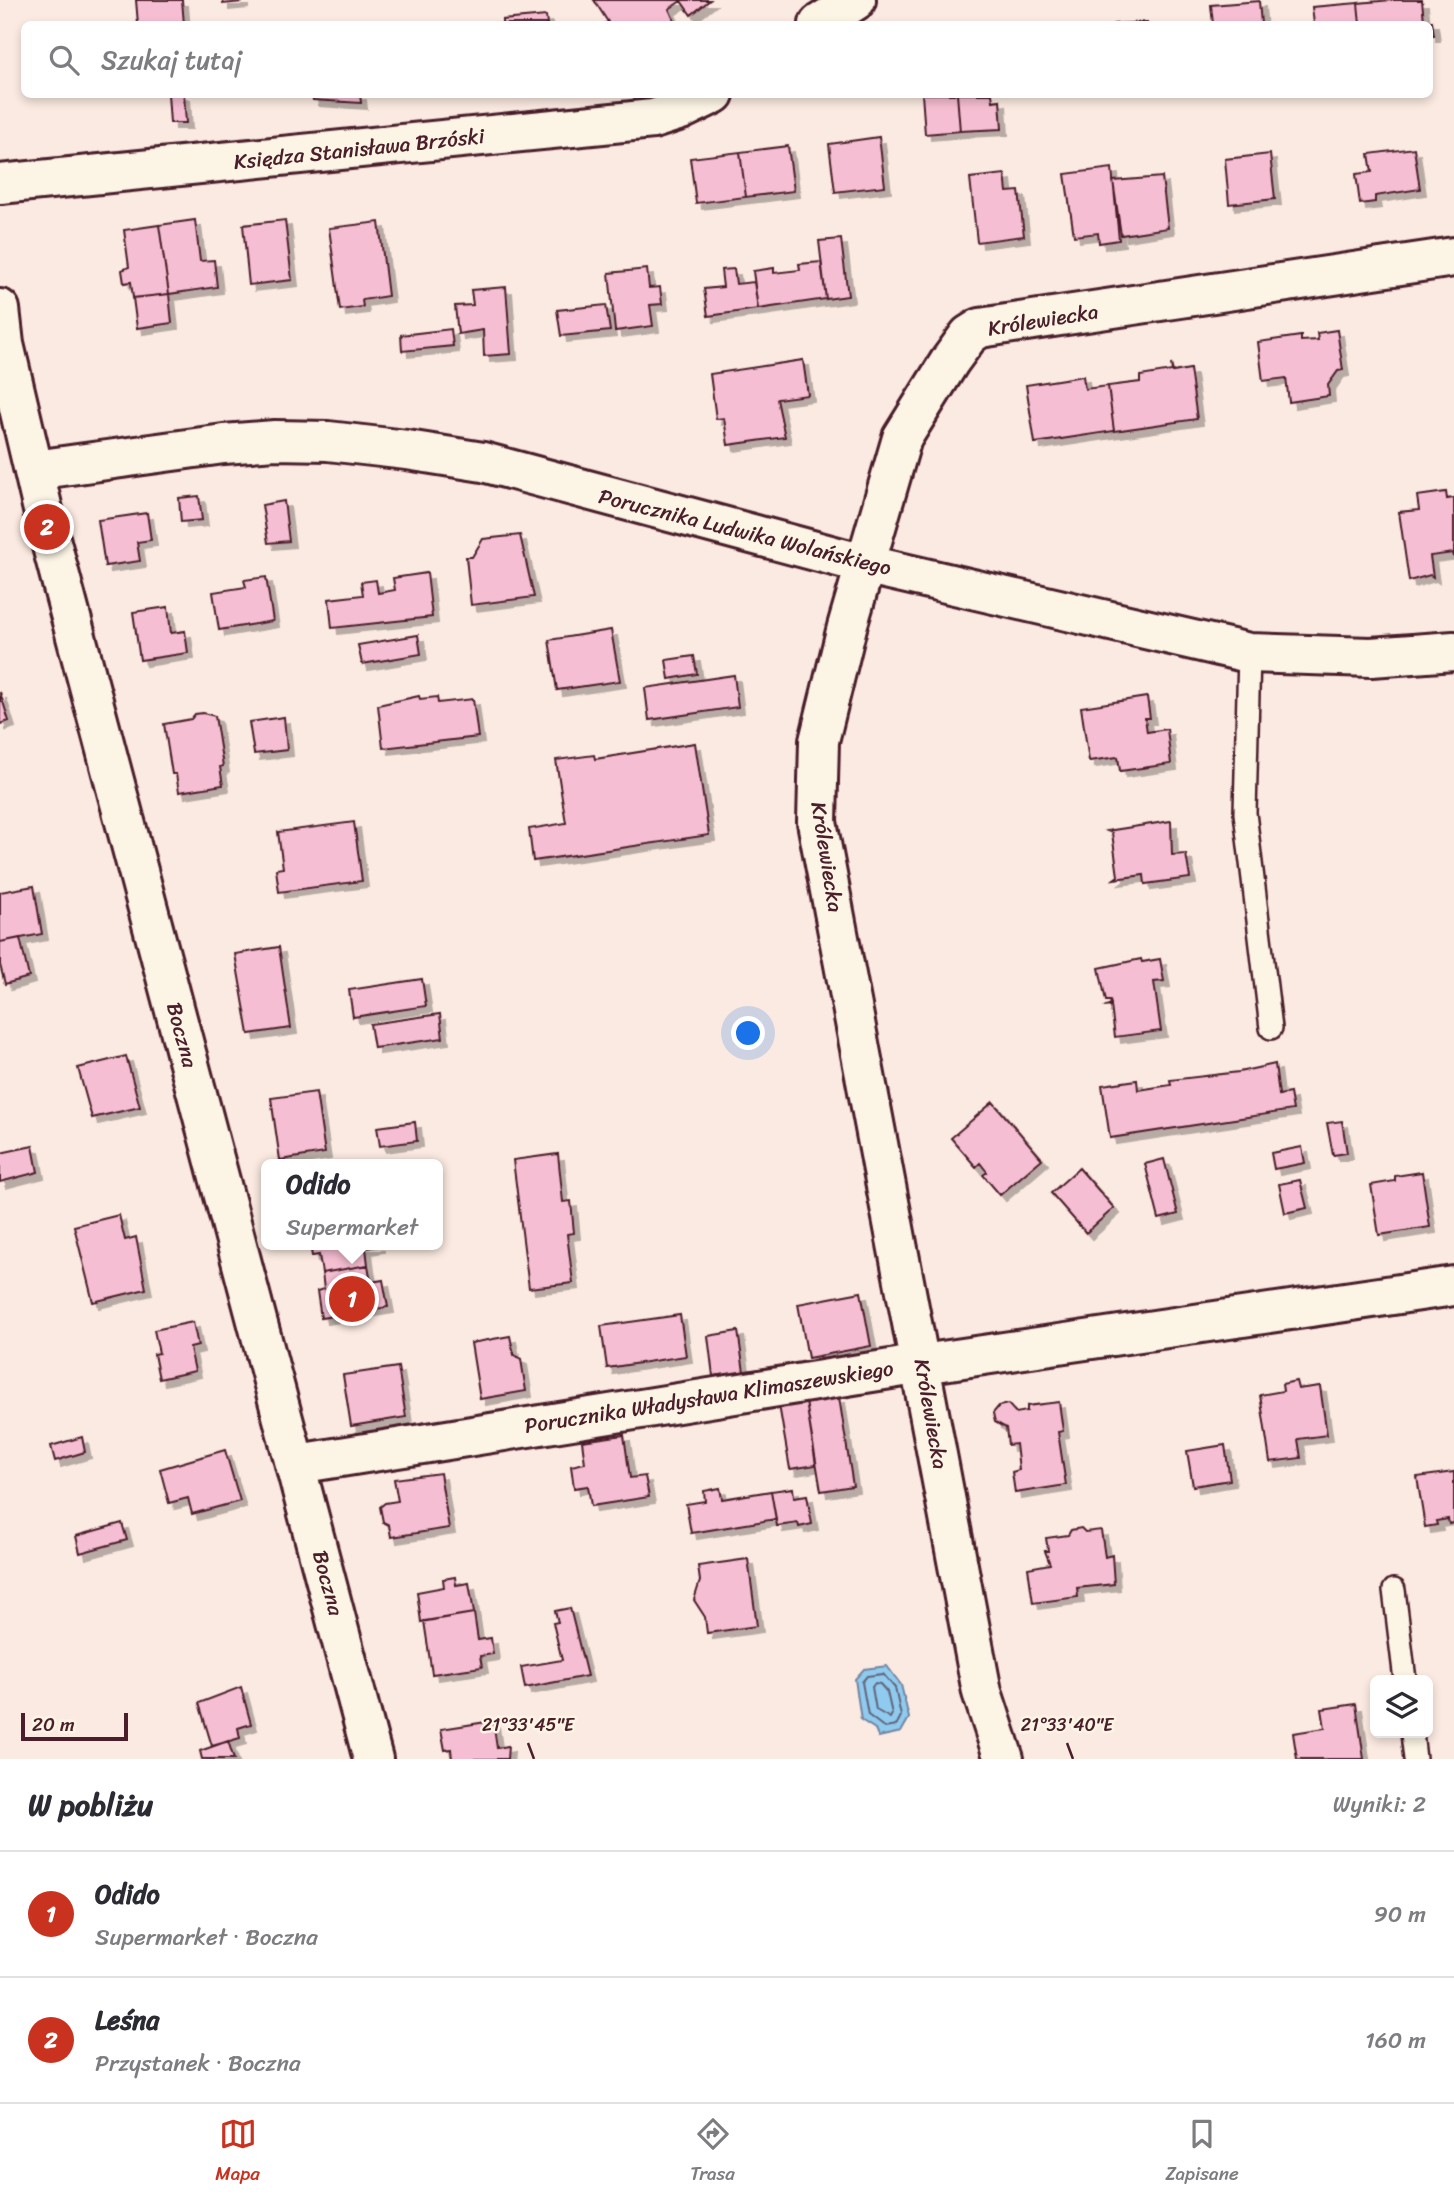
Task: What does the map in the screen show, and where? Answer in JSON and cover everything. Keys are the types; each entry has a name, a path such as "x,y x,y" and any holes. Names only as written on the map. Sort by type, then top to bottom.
{"street":[{"path":"824,21 856,0"},
{"name":"Księdza Stanisława Brzóski","path":"0,184 653,119 706,98"},
{"name":"Królewiecka","path":"1004,1759 982,1692 922,1364 817,822 819,741 864,564 902,438 950,361 969,335 980,328 1454,257"},
{"name":"Boczna","path":"1,332 47,527 373,1759"},
{"name":"Porucznika Ludwika Wolańskiego","path":"34,470 237,443 328,441 368,445 483,462 864,564 1249,653 1371,657 1454,651"},
{"name":"Porucznika Władysława Klimaszewskiego","path":"297,1464 922,1364 1454,1286"}],"lane":[{"path":"1249,653 1245,695 1245,813 1271,1028"},
{"path":"1394,1590 1404,1675"},
{"path":"1413,1738 1415,1759"}],"water":[{"path":"887,1666 901,1685 909,1718 901,1732 878,1737 875,1729 861,1720 855,1679 864,1669"}],"building":[{"path":"136,0 182,0 184,21 138,21"},
{"path":"223,0 242,0 242,2 223,4"},
{"path":"594,0 710,0 691,15 681,1 669,9 675,21 607,21"},
{"path":"1422,0 1424,21 1360,21 1358,3"},
{"path":"1259,1 1261,21 1213,21 1211,5"},
{"path":"1358,3 1360,21 1314,21 1312,7"},
{"path":"546,16 547,21 502,21"},
{"path":"168,98 184,98 186,123 170,123"},
{"path":"360,98 361,103 313,100"},
{"path":"922,98 957,98 960,131 925,134"},
{"path":"957,98 1000,100 1002,129 960,131"},
{"path":"879,137 885,186 835,192 829,144"},
{"path":"788,146 794,191 746,197 740,152"},
{"path":"1414,148 1420,189 1375,196 1375,202 1360,204 1356,174 1372,172 1369,154"},
{"path":"740,152 746,197 696,203 690,158"},
{"path":"1270,154 1275,199 1229,204 1225,159"},
{"path":"1112,168 1119,240 1099,243 1098,233 1074,236 1065,174"},
{"path":"1005,174 1007,192 1019,191 1024,236 977,242 970,178"},
{"path":"1162,177 1168,228 1121,235 1113,181"},
{"path":"195,220 200,261 214,260 217,287 169,294 159,225"},
{"path":"285,220 292,280 249,285 243,225"},
{"path":"379,222 388,296 362,300 363,307 340,310 329,228"},
{"path":"159,225 169,294 133,298 131,282 124,283 122,270 129,267 124,230"},
{"path":"841,239 848,296 826,299 819,241"},
{"path":"821,262 826,299 758,309 753,271 774,268 774,273 800,270 799,264"},
{"path":"647,269 649,288 660,287 662,304 650,305 653,326 615,331 609,273"},
{"path":"734,269 736,284 754,282 758,309 708,316 704,289 723,287 721,270"},
{"path":"506,287 511,354 484,356 483,330 458,334 455,306 473,305 471,290"},
{"path":"169,294 172,323 137,328 133,298"},
{"path":"606,305 610,331 561,336 557,310"},
{"path":"451,329 453,346 402,351 401,335"},
{"path":"1337,330 1343,370 1338,371 1328,385 1329,396 1289,402 1286,378 1263,381 1258,342 1301,336 1301,341 1318,340 1317,333"},
{"path":"803,360 808,395 777,399 785,437 728,445 724,418 716,419 710,374"},
{"path":"1171,364 1173,372 1190,369 1197,419 1114,431 1108,386 1140,382 1140,376 1172,371"},
{"path":"1083,376 1085,389 1108,386 1114,431 1035,443 1026,385"},
{"path":"1446,492 1447,499 1454,498 1454,558 1453,553 1430,556 1433,577 1430,575 1409,581 1399,512 1419,510 1417,496"},
{"path":"199,496 202,520 181,522 179,498"},
{"path":"284,501 289,541 268,543 262,505"},
{"path":"147,513 151,540 137,542 140,561 105,566 98,520"},
{"path":"520,535 534,597 471,605 466,557 472,557 483,539"},
{"path":"427,573 432,617 332,628 329,599 363,595 361,582 376,580 378,593 395,590 393,578"},
{"path":"266,577 273,621 219,630 213,592 246,587 244,580"},
{"path":"168,607 171,633 185,631 188,653 140,660 133,612"},
{"path":"611,630 620,681 557,690 549,640"},
{"path":"418,635 421,654 362,664 358,645"},
{"path":"694,656 697,674 669,679 666,660"},
{"path":"734,675 738,707 649,720 645,688"},
{"path":"0,692 9,721 0,724"},
{"path":"419,696 420,699 437,697 438,703 473,699 478,737 383,748 378,705"},
{"path":"1147,697 1150,718 1145,718 1147,732 1167,729 1171,764 1120,771 1118,757 1089,761 1081,707"},
{"path":"195,714 215,716 223,766 220,767 223,785 179,792 176,774 172,774 164,724 191,719"},
{"path":"284,717 287,750 254,754 249,722"},
{"path":"695,743 709,835 533,861 529,829 566,823 556,760 594,755 595,759"},
{"path":"1171,821 1172,855 1186,854 1190,878 1145,884 1144,875 1114,879 1118,876 1112,833 1107,831"},
{"path":"354,822 362,881 279,892 276,869 283,868 278,832"},
{"path":"34,886 42,934 0,942 0,892"},
{"path":"20,938 29,977 5,984 0,965 0,942"},
{"path":"279,947 291,1028 249,1034 235,954"},
{"path":"1141,959 1142,962 1160,959 1164,981 1154,982 1161,1031 1115,1037 1111,1006 1104,1007 1111,1004 1106,1001 1099,968"},
{"path":"422,979 426,1006 353,1017 349,990"},
{"path":"440,1014 443,1038 374,1048 370,1024"},
{"path":"126,1056 140,1107 92,1118 78,1068"},
{"path":"1275,1064 1279,1095 1290,1093 1293,1110 1110,1138 1102,1085 1137,1080 1138,1090 1171,1085 1170,1080 1239,1072"},
{"path":"316,1092 325,1153 280,1159 271,1098"},
{"path":"993,1102 1042,1159 1000,1195 983,1175 987,1172 980,1163 976,1167 951,1138"},
{"path":"1342,1121 1347,1153 1333,1155 1327,1123"},
{"path":"415,1122 417,1141 380,1146 377,1127"},
{"path":"33,1146 38,1172 0,1182 0,1153"},
{"path":"1302,1147 1305,1163 1274,1169 1271,1153"},
{"path":"558,1154 563,1202 571,1201 574,1233 567,1234 573,1283 529,1288 513,1160"},
{"path":"1164,1159 1178,1214 1159,1219 1145,1164"},
{"path":"1079,1168 1114,1208 1086,1233 1051,1193"},
{"path":"1422,1172 1430,1227 1379,1235 1371,1185 1395,1181 1395,1176"},
{"path":"1300,1180 1307,1208 1285,1213 1279,1184"},
{"path":"119,1215 125,1240 136,1237 146,1289 93,1302 74,1226"},
{"path":"311,1250 366,1250 368,1265 322,1273 319,1255 312,1256"},
{"path":"368,1265 371,1282 383,1280 388,1307 321,1318 317,1291 324,1289 322,1273"},
{"path":"861,1292 871,1346 808,1358 798,1304"},
{"path":"680,1315 686,1356 607,1368 601,1326"},
{"path":"193,1322 198,1346 190,1348 195,1371 159,1379 154,1354 159,1353 154,1330"},
{"path":"738,1331 744,1372 713,1376 708,1336"},
{"path":"510,1336 514,1355 521,1359 526,1391 480,1399 471,1343"},
{"path":"398,1367 406,1417 351,1426 343,1375"},
{"path":"1296,1381 1298,1389 1320,1386 1327,1435 1298,1439 1301,1458 1270,1462 1260,1395 1283,1391 1282,1384"},
{"path":"805,1395 816,1465 790,1469 778,1399"},
{"path":"839,1397 853,1486 821,1491 806,1402"},
{"path":"1059,1402 1063,1431 1058,1432 1066,1485 1015,1493 1012,1472 1019,1470 1016,1444 1008,1445 1006,1428 995,1422 993,1413 999,1406 1008,1404 1016,1413 1027,1411 1027,1406"},
{"path":"624,1435 630,1478 645,1476 649,1497 591,1506 588,1486 574,1488 571,1466 585,1463 582,1441"},
{"path":"82,1437 85,1452 55,1461 51,1446"},
{"path":"1225,1445 1230,1480 1193,1486 1187,1451"},
{"path":"225,1450 240,1501 192,1514 188,1498 169,1503 160,1469"},
{"path":"1454,1472 1454,1523 1449,1524 1448,1519 1425,1527 1417,1477"},
{"path":"440,1473 449,1528 391,1537 389,1525 383,1522 380,1507 385,1503 398,1501 394,1479"},
{"path":"720,1488 722,1499 771,1491 776,1519 691,1533 686,1504 705,1501 704,1491"},
{"path":"793,1488 794,1497 807,1495 812,1524 799,1527 798,1523 777,1526 771,1491"},
{"path":"122,1523 127,1540 80,1553 76,1536"},
{"path":"1081,1528 1085,1532 1101,1530 1105,1557 1112,1555 1114,1584 1077,1588 1078,1597 1033,1603 1028,1568 1050,1564 1045,1551 1048,1551 1046,1538 1068,1535 1071,1530"},
{"path":"748,1559 757,1626 707,1633 705,1617 694,1600 700,1581 698,1566"},
{"path":"455,1577 456,1585 469,1583 474,1613 421,1622 417,1592 444,1587 443,1579"},
{"path":"570,1608 587,1676 525,1688 521,1667 562,1660 553,1623 558,1622 555,1611"},
{"path":"474,1613 478,1640 491,1638 493,1654 480,1656 482,1667 432,1674 424,1621"},
{"path":"241,1687 251,1724 238,1728 240,1738 212,1746 199,1703"},
{"path":"1356,1704 1364,1759 1297,1759 1293,1733 1325,1728 1322,1709"},
{"path":"493,1721 497,1748 508,1746 507,1759 452,1759 451,1749 445,1750 441,1729"},
{"path":"228,1741 234,1759 202,1759 200,1751"}],"place":[{"name":"Leśna","path":"47,527"},
{"name":"Odido","path":"352,1299"}]}
